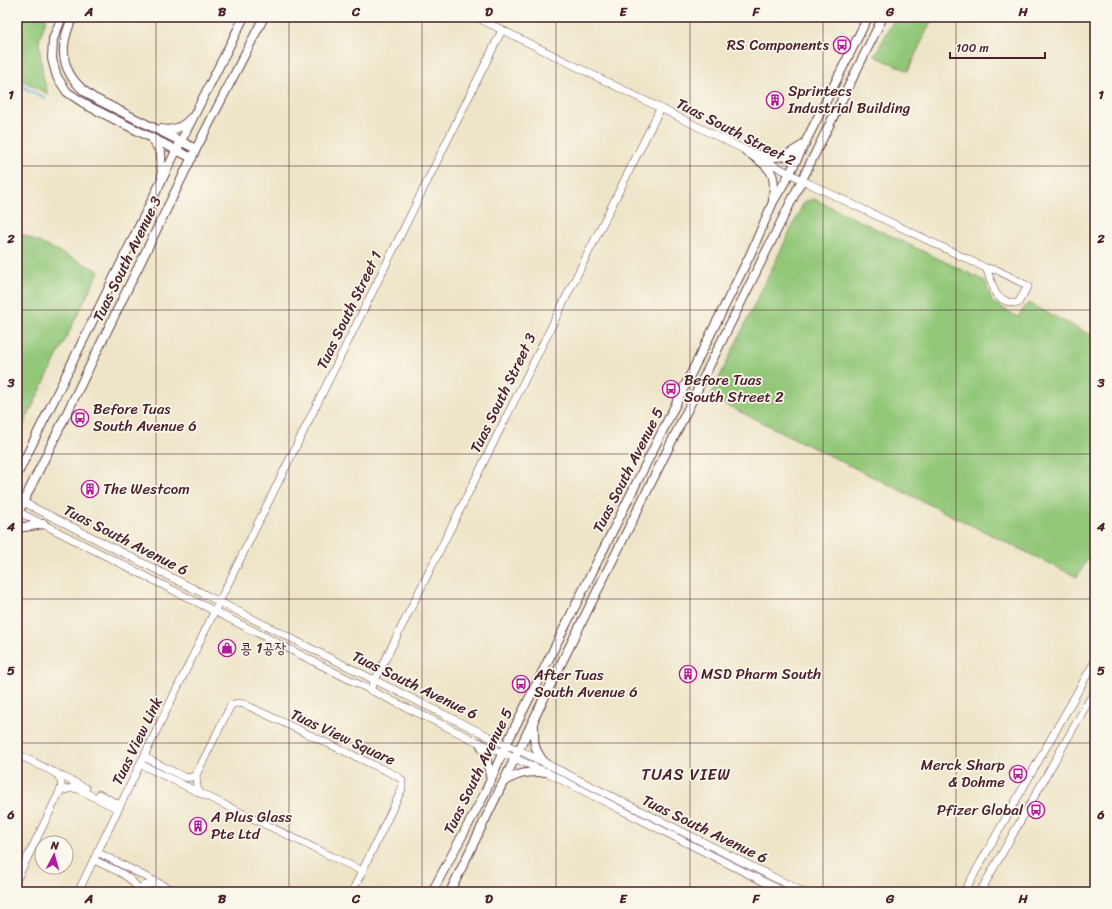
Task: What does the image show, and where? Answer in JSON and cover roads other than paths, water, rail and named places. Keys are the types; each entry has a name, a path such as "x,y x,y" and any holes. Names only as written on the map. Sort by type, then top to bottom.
{"main road":[{"path":"62,17 53,39 52,59 57,77 67,92 88,106 192,158"},
{"path":"73,17 65,40 64,58 68,72 75,83 94,98 196,149"},
{"name":"Tuas South Avenue 3","path":"17,475 176,151 244,17"},
{"name":"Tuas South Avenue 3","path":"18,512 20,500 35,480 64,417 196,149 264,17"},
{"name":"Tuas South Avenue 5","path":"432,892 491,780 504,749 721,315 750,255 773,202 790,173 868,17"},
{"name":"Tuas South Avenue 5","path":"450,892 883,17"},
{"path":"150,126 167,131 178,129 196,112"},
{"path":"151,138 161,153 163,159 162,181"},
{"path":"746,151 768,158 785,156 804,144"},
{"path":"746,151 765,166 771,173 773,178 773,202"},
{"path":"17,528 44,524"},
{"path":"534,720 534,746 537,754 545,763"},
{"path":"480,743 485,753 491,780"},
{"path":"505,781 513,776 527,772 546,772"}],"street":[{"name":"Tuas South Street 2","path":"476,17 802,180 986,268 997,270 1028,286 1018,303 1010,303 996,294 986,268"},
{"name":"Tuas South Street 1","path":"219,601 502,30"},
{"name":"Tuas South Street 3","path":"370,690 660,109"},
{"name":"Tuas South Avenue 6","path":"20,500 375,680 504,749 516,758 784,892"},
{"name":"Tuas South Avenue 6","path":"18,512 215,610 370,690 480,743 504,749 519,750 803,892"},
{"name":"Tuas View Link","path":"78,892 219,601"},
{"path":"964,892 1095,661"},
{"path":"980,892 1095,690"},
{"name":"Tuas View Square","path":"196,775 231,705 237,703 244,704 397,776 402,780 402,789 352,892"},
{"path":"17,754 119,807"},
{"path":"144,757 184,777 189,778 196,775 197,787 200,793"},
{"path":"140,764 362,871"},
{"path":"17,879 62,787 60,777 56,773"},
{"path":"60,791 72,788 78,789 119,807"},
{"path":"97,852 176,892"},
{"path":"94,860 128,877 134,882 137,891 146,885 158,883"}],"waterway":[{"path":"17,84 45,98"}],"place":[{"name":"RS Components","path":"842,45"},
{"name":"Sprintecs Industrial Building","path":"775,100"},
{"name":"Before Tuas South Street 2","path":"671,389"},
{"name":"Before Tuas South Avenue 6","path":"80,418"},
{"name":"The Westcom","path":"90,489"},
{"name":"콩 1공장","path":"227,648"},
{"name":"MSD Pharm South","path":"688,674"},
{"name":"After Tuas South Avenue 6","path":"521,684"},
{"name":"Merck Sharp & Dohme","path":"1018,774"},
{"name":"Pfizer Global","path":"1036,810"},
{"name":"A Plus Glass Pte Ltd","path":"198,826"}],"district":[{"name":"TUAS VIEW","path":"686,774"}]}
